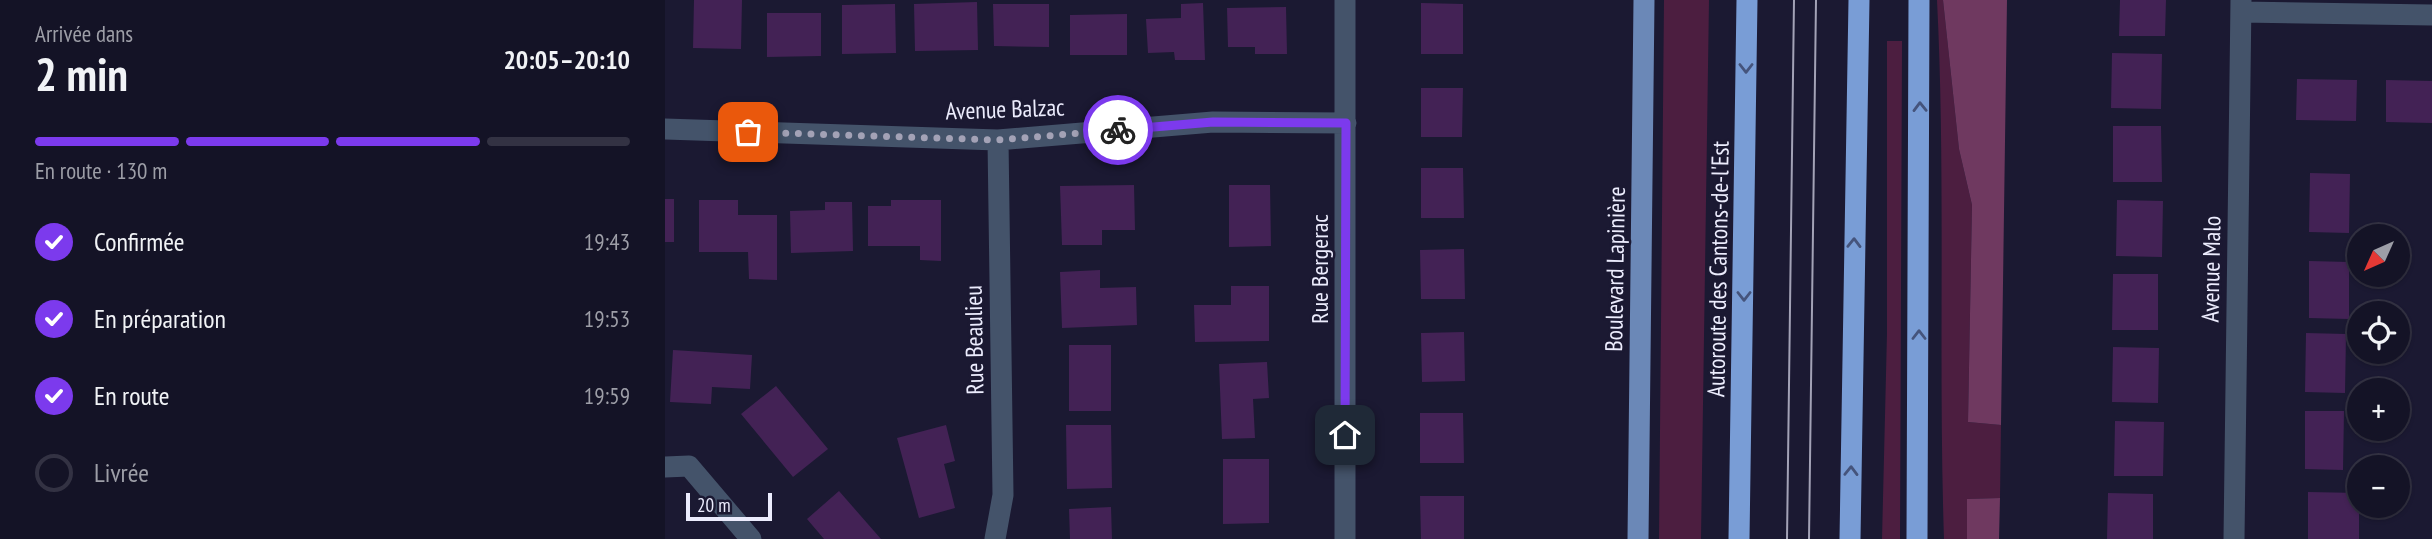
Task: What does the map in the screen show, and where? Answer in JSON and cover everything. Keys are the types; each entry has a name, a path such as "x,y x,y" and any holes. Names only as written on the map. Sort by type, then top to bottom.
{"highway":[{"name":"Autoroute des Cantons-de-l'Est","path":"1739,539 1747,0"},
{"path":"1850,539 1859,0"},
{"path":"1917,539 1919,0"}],"main road":[{"name":"Boulevard Lapinière","path":"1638,539 1644,0"}],"street":[{"name":"Rue Bergerac","path":"1345,0 1345,539"},
{"path":"2241,6 2432,15"},
{"name":"Avenue Malo","path":"2234,539 2241,6"},
{"name":"Avenue Balzac","path":"665,129 998,140 1213,122 1346,123"},
{"name":"Rue Beaulieu","path":"995,539 1003,495 998,140"},
{"path":"665,467 689,466 751,539"}],"shaded area":[{"path":"1664,0 1709,0 1701,539 1659,539"},
{"path":"1937,0 1943,0 1959,149 1972,205 1968,422 2001,425 2000,498 1967,499 1967,539 1944,539 1941,134"},
{"path":"1943,0 2007,0 2001,425 1968,422 1972,205 1959,149"},
{"path":"1887,41 1902,41 1900,539 1882,539 1887,333"},
{"path":"2000,498 1999,539 1967,539 1967,499"}],"building":[{"path":"694,0 742,0 741,49 693,48"},
{"path":"2120,0 2166,0 2165,36 2119,36"},
{"path":"977,2 978,50 915,51 914,4"},
{"path":"1203,3 1205,60 1175,60 1174,52 1148,53 1146,19 1181,18 1181,4"},
{"path":"1421,3 1463,4 1463,54 1421,54"},
{"path":"895,4 896,53 842,54 842,5"},
{"path":"993,4 1049,4 1049,47 994,46"},
{"path":"1286,7 1287,54 1255,54 1255,47 1228,47 1227,8"},
{"path":"767,13 821,13 821,56 767,57"},
{"path":"1127,14 1127,55 1070,55 1070,15"},
{"path":"2112,53 2162,54 2161,109 2111,108"},
{"path":"2297,79 2357,80 2356,121 2296,120"},
{"path":"2386,80 2432,81 2432,123 2386,122"},
{"path":"1421,88 1463,88 1462,137 1421,137"},
{"path":"2113,126 2161,126 2162,182 2113,182"},
{"path":"1421,168 1463,168 1464,218 1421,218"},
{"path":"2310,173 2350,174 2347,233 2309,232"},
{"path":"1134,185 1135,230 1102,230 1102,245 1062,245 1060,186"},
{"path":"1229,185 1270,185 1271,246 1229,247"},
{"path":"665,199 674,199 674,242 665,242"},
{"path":"699,200 738,200 738,215 777,215 777,280 749,279 748,252 699,252"},
{"path":"891,200 941,200 941,261 920,260 920,246 868,246 868,206 891,206"},
{"path":"2117,200 2163,201 2162,257 2116,256"},
{"path":"825,202 852,202 853,251 791,253 790,211 825,210"},
{"path":"1464,249 1465,299 1421,299 1420,250"},
{"path":"2309,261 2347,262 2347,319 2309,318"},
{"path":"1100,270 1100,288 1136,287 1137,325 1062,328 1060,272"},
{"path":"2113,274 2158,274 2158,330 2112,330"},
{"path":"1231,286 1269,286 1269,341 1195,342 1194,305 1231,305"},
{"path":"1464,332 1465,381 1422,382 1421,333"},
{"path":"2306,333 2346,334 2345,393 2305,392"},
{"path":"1069,345 1111,345 1111,411 1069,411"},
{"path":"2113,347 2159,348 2158,403 2112,402"},
{"path":"673,350 752,355 750,389 712,387 711,404 670,402"},
{"path":"1267,362 1269,398 1253,399 1255,438 1222,439 1219,364"},
{"path":"776,386 828,449 793,477 741,414"},
{"path":"2305,411 2344,411 2343,470 2305,469"},
{"path":"1420,413 1463,413 1464,463 1420,463"},
{"path":"2115,421 2164,422 2163,476 2114,476"},
{"path":"946,425 955,461 944,464 955,508 919,518 897,438"},
{"path":"1066,425 1111,425 1112,488 1067,489"},
{"path":"1223,459 1269,459 1269,523 1223,524"},
{"path":"839,491 881,539 824,539 807,519"},
{"path":"2308,492 2347,493 2347,518 2359,518 2359,539 2308,539"},
{"path":"2108,493 2153,494 2153,539 2107,539"},
{"path":"1420,496 1464,496 1464,539 1421,539"},
{"path":"1111,507 1112,539 1070,539 1069,509"}],"tram line":[{"path":"1787,539 1794,0"},
{"path":"1809,539 1816,0"}],"way so far":[{"path":"748,132 998,140 1118,130"}],"route":[{"path":"1118,130 1213,122 1346,123 1345,435"}]}
